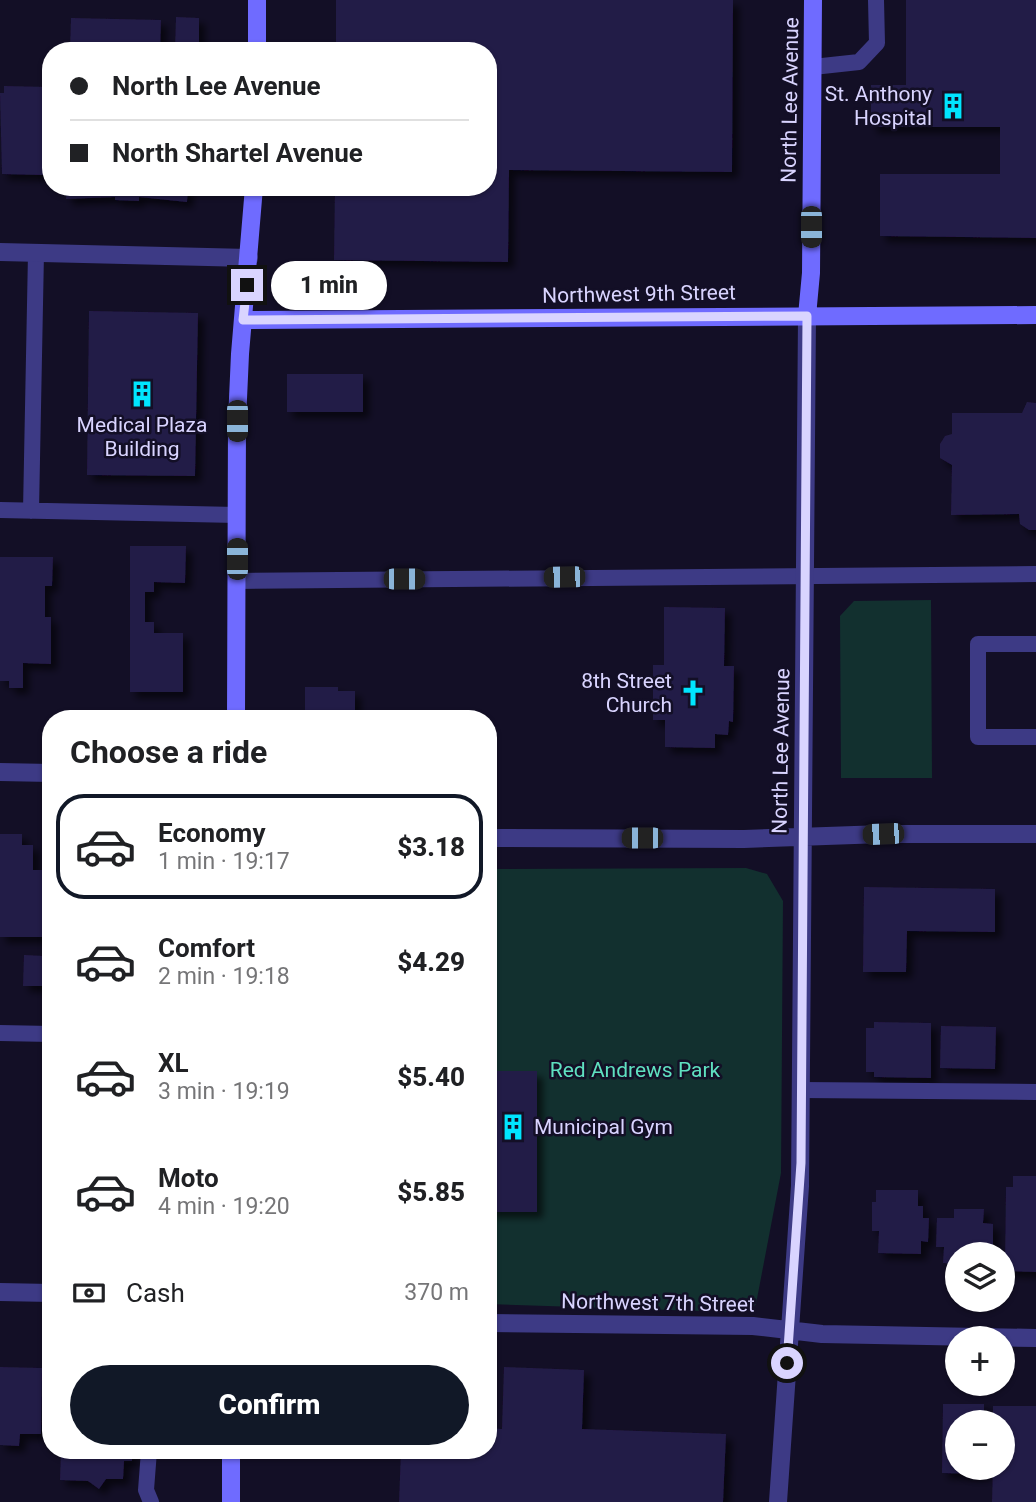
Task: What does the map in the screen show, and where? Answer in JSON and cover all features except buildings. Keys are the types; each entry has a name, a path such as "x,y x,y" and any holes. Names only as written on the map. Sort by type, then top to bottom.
{"street":[{"path":"257,0 257,42"},
{"name":"North Lee Avenue","path":"778,1502 800,1186 807,316 813,0"},
{"path":"236,710 237,421 253,196"},
{"path":"0,252 249,258"},
{"name":"Northwest 9th Street","path":"243,320 1036,315"},
{"path":"0,772 42,774"},
{"path":"497,838 1036,834"},
{"path":"0,1292 42,1293"},
{"name":"Northwest 7th Street","path":"497,1323 753,1326 822,1334 1036,1338"},
{"path":"231,1459 231,1502"}],"lane":[{"path":"813,67 859,62 868,53 877,43 876,0"},
{"path":"31,510 36,253"},
{"path":"0,510 237,515"},
{"path":"237,581 1036,574"},
{"path":"1036,644 978,644 978,737 1036,737"},
{"path":"0,1033 42,1034"},
{"path":"801,1090 1036,1091"},
{"path":"148,1459 146,1490 151,1502"}],"green space":[{"path":"931,600 932,778 841,778 840,616 854,601"},
{"name":"Red Andrews Park","path":"746,868 767,874 783,901 781,1173 756,1304 753,1308 733,1312 497,1304 497,869"}],"place":[{"name":"St. Anthony Hospital","path":"953,106"},
{"name":"Medical Plaza Building","path":"142,394"},
{"name":"8th Street Church","path":"693,693"},
{"name":"Municipal Gym","path":"513,1127"}],"route":[{"path":"247,285 243,320 807,316 801,1163 787,1363"}]}
